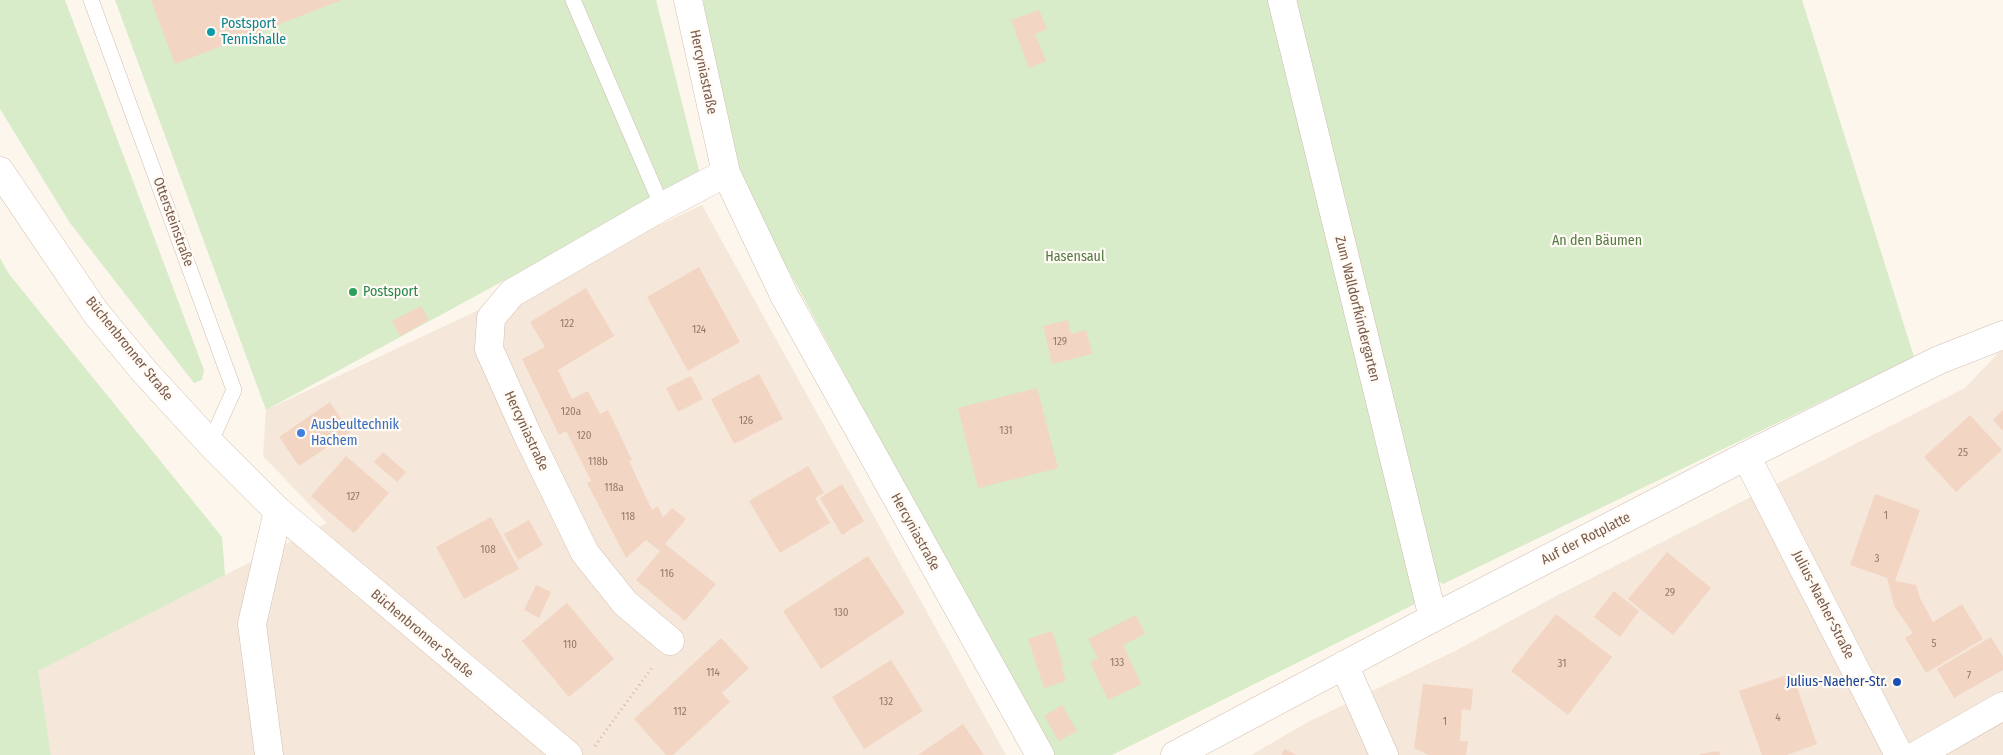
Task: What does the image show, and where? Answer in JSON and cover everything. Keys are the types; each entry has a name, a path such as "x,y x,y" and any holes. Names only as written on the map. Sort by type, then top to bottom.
{"street":[{"name":"Hercyniastraße","path":"688,0 726,173 785,297 1040,755"},
{"name":"Zum Walldorfkindergarten","path":"1282,0 1433,618"},
{"name":"Büchenbronner Straße","path":"0,171 96,312 144,371 210,443 278,511 581,752"},
{"name":"Hercyniastraße","path":"670,641 625,604 584,553 489,350 491,318 512,293 661,207 726,173"},
{"name":"Auf der Rotplatte","path":"1175,755 1433,618 1746,456 1939,360 2003,335"},
{"name":"Julius-Naeher-Straße","path":"1746,456 1899,755"},
{"path":"269,755 252,624 278,511"},
{"path":"1344,665 1384,755"},
{"path":"1917,755 2003,706"}],"lane":[{"name":"Ottersteinstraße","path":"91,0 234,390 210,443"},
{"path":"573,0 661,207"}],"path":[{"path":"581,752 670,641"}],"shaded area":[{"path":"702,205 1006,755 51,755 37,671 327,523 263,456 266,410"},
{"path":"2003,348 2003,755 1251,755 1308,722 1455,651 1560,594 1965,388"}],"green space":[{"path":"0,0 65,0 204,370 202,380 194,383 70,223 0,109"},
{"name":"Postsport","path":"115,0 656,0 700,174 266,410"},
{"name":"Hasensaul","path":"703,0 1277,0 1421,601 1112,755 1054,755 1011,683 734,169"},
{"name":"An den Bäumen","path":"1288,0 1802,0 1914,357 1443,584 1430,577"},
{"path":"0,258 9,274 222,537 225,575 38,671 51,755 0,755"}],"building":[{"name":"Postsport Tennishalle","path":"151,0 342,0 175,64"},
{"path":"1039,10 1047,29 1035,34 1046,61 1029,68 1011,20"},
{"path":"699,267 740,342 688,371 647,297"},
{"path":"586,288 614,336 558,370 572,399 588,391 600,414 608,410 632,460 629,461 652,510 658,506 663,518 672,508 686,519 665,544 716,584 685,621 636,580 660,551 646,540 626,558 587,483 591,481 566,431 559,435 522,359 545,347 530,322"},
{"path":"421,306 429,320 400,336 392,321"},
{"path":"1068,320 1071,334 1086,330 1092,354 1052,364 1043,326"},
{"path":"759,374 783,419 734,444 711,399"},
{"path":"691,376 703,399 678,412 666,388"},
{"path":"1037,388 1058,468 978,488 958,408"},
{"path":"330,402 350,432 299,466 279,437"},
{"path":"2003,410 2003,431 1993,420"},
{"path":"1970,415 2002,450 1956,492 1924,457"},
{"path":"383,452 406,472 397,482 374,462"},
{"path":"346,456 389,493 354,533 311,496"},
{"path":"808,466 824,493 815,498 830,523 780,553 749,501"},
{"path":"842,484 864,521 842,535 820,498"},
{"path":"1875,494 1920,510 1895,581 1916,585 1920,598 1933,622 1962,604 1983,639 1926,673 1905,638 1913,633 1894,606 1887,578 1850,565"},
{"path":"491,517 519,569 464,599 436,547"},
{"path":"529,520 543,545 518,560 504,534"},
{"path":"1667,552 1711,588 1673,635 1628,599"},
{"path":"868,556 905,613 821,669 783,611"},
{"path":"536,585 551,592 539,618 524,610"},
{"path":"1614,591 1639,611 1620,637 1594,617"},
{"path":"567,603 614,659 569,697 522,641"},
{"path":"1556,614 1612,657 1568,715 1511,671"},
{"path":"1136,615 1145,634 1123,645 1141,684 1108,700 1090,662 1098,658 1088,639"},
{"path":"1052,631 1066,681 1044,688 1028,639"},
{"path":"1991,637 2003,657 2003,670 1954,698 1937,669"},
{"path":"721,638 749,668 722,693 730,702 673,755 666,755 634,719"},
{"path":"891,660 923,711 864,749 832,697"},
{"path":"1792,673 1817,744 1787,755 1762,755 1739,691"},
{"path":"1423,684 1473,689 1471,710 1462,709 1460,741 1468,741 1466,755 1428,755 1414,748"},
{"path":"1062,705 1077,731 1059,741 1044,716"},
{"path":"963,724 984,755 918,755"},
{"path":"1285,749 1296,755 1281,755"},
{"path":"1719,751 1720,755 1699,754"}],"place":[{"name":"Postsport Tennishalle","path":"211,32"},
{"name":"Postsport","path":"353,292"},
{"name":"Ausbeultechnik Hachem","path":"301,433"},
{"name":"Julius-Naeher-Str.","path":"1897,682"}]}
